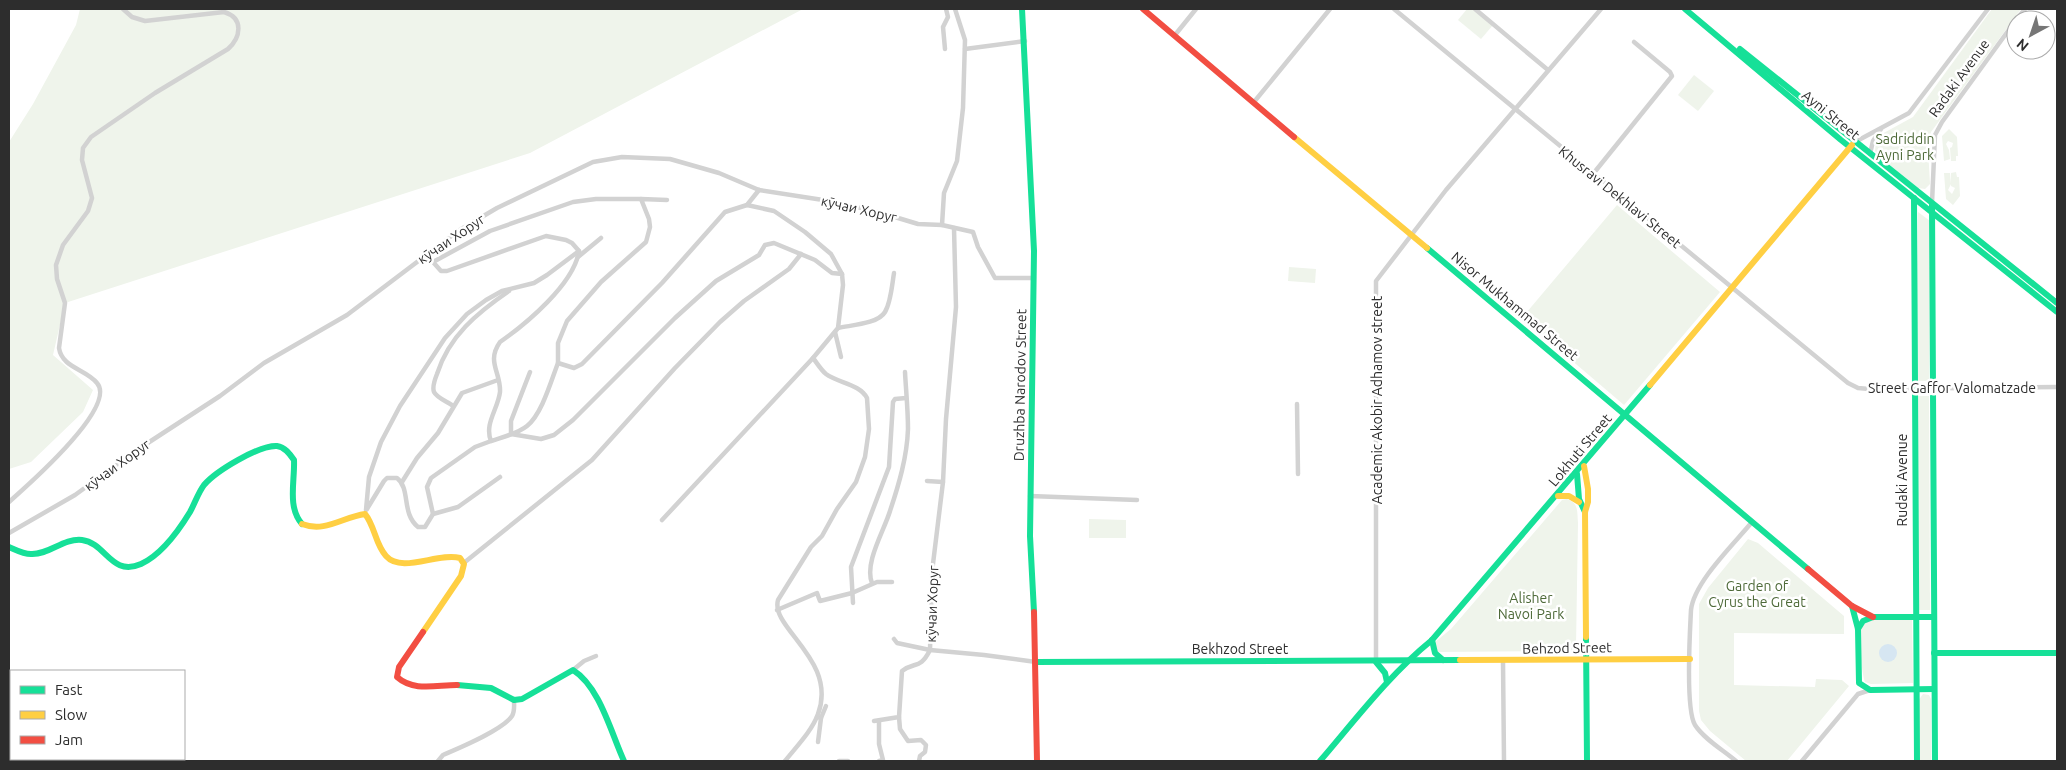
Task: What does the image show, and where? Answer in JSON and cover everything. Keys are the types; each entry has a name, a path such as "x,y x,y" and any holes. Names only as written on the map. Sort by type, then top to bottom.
{"main road":[{"name":"Druzhba Narodov Street","path":"1022,9 1025,41 1034,278 1030,536 1036,662 1037,761"},
{"name":"Nisor Mukhammad Street","path":"1143,9 1412,234 1486,300 1852,606 1873,617 1934,617"},
{"name":"Ayni Street","path":"1685,9 1853,145 1870,162 1914,198 2057,303"},
{"path":"1693,9 1819,117"},
{"name":"Ayni Street","path":"1853,145 1870,155 1932,205 2057,312"},
{"name":"Lokhuti Street","path":"1320,761 1387,682 1408,660 1432,640 1584,466 1853,145"},
{"name":"Rudaki Avenue","path":"1914,198 1916,761"},
{"name":"Radaki Avenue","path":"1932,205 1933,213"},
{"path":"1933,213 1935,761"},
{"path":"9,548 23,552 38,553 70,542 84,540 94,545 112,562 118,565 140,564 154,556 186,519 208,481 263,448 271,446 284,448 294,460 292,506 295,517 299,521 310,527 320,528 365,512 372,522 379,548 389,560 409,565 449,555 461,558 465,562 461,576 404,658 399,667 397,677 405,684 415,688 480,684 503,691 514,700 522,699 573,670 584,677 602,709 624,761"},
{"path":"1584,466 1588,506 1585,512 1586,761"},
{"path":"1576,474 1580,507 1585,512"},
{"path":"1558,496 1568,495 1574,497 1579,502"},
{"path":"1852,606 1858,629 1859,683 1870,690 1934,689"},
{"path":"1858,629 1863,621 1873,617"},
{"path":"1432,640 1434,652 1443,660"},
{"path":"1934,653 2057,653"},
{"name":"Behzod Street","path":"1443,660 1690,659"},
{"name":"Bekhzod Street","path":"1036,662 1376,662 1443,660"},
{"path":"1376,662 1386,673 1387,682"}],"street":[{"path":"9,502 56,458 96,409 101,395 101,388 97,382 70,365 60,354 59,348 65,303 57,279 56,265 63,245 88,211 92,198 82,160 83,148 91,137 155,93 228,49 239,33 238,22 235,18 224,12 145,20 132,17 123,9"},
{"path":"945,49 943,27 948,17 946,9"},
{"path":"942,225 944,193 957,162 963,108 965,36 955,9"},
{"path":"1175,35 1196,9"},
{"path":"1254,102 1330,9"},
{"name":"Khusravi Dekhlavi Street","path":"1394,9 1848,383"},
{"path":"1475,9 1548,70"},
{"name":"Academic Akobir Adhamov street","path":"1376,662 1376,281 1446,190 1601,9"},
{"path":"1853,145 1865,135 1909,113 1988,9"},
{"name":"Radaki Avenue","path":"1932,205 1935,136 1942,122 2006,34"},
{"path":"965,50 1025,41"},
{"path":"1593,174 1672,76 1670,72 1634,42"},
{"path":"1870,162 1873,141 1882,128"},
{"name":"кӯчаи Хоруг","path":"9,533 75,496 137,450 220,396 264,363 347,315 458,232 497,208 564,175 603,160 644,156 670,159 719,173 759,190 801,196 875,211 918,224 942,225 973,232 995,278 1034,278"},
{"path":"747,205 759,190"},
{"path":"433,262 490,232 573,202 596,199 667,200"},
{"path":"433,514 427,487 431,478 476,447 522,429 533,420 545,397 558,363 560,336 573,314 602,282 646,242 650,227 641,199"},
{"path":"558,363 574,368 579,367 662,282 725,212 747,205 777,213 805,232 831,254 842,274 844,285 836,330 841,357"},
{"name":"кӯчаи Хоруг","path":"930,650 932,572 943,482 946,418 956,307 954,228"},
{"path":"427,255 440,270 448,271 546,236 572,243 579,251 578,258"},
{"path":"491,441 488,430 499,397 498,380 493,360 496,347 541,308 564,280 578,258 601,238"},
{"path":"511,434 541,439 554,435 573,420 710,286 730,271 760,255 765,245 771,243 778,244 822,264 832,273 842,274"},
{"path":"365,512 370,477 381,442 400,406 435,351 467,314 486,300 514,288 534,283 579,251"},
{"path":"465,562 592,460 675,368 720,322 790,269 802,254"},
{"path":"662,520 813,358 836,330 873,320 883,315 887,309 894,273"},
{"path":"453,406 435,394 434,391 436,375 444,358 455,338 470,320 514,288"},
{"path":"813,358 826,374 865,394 867,398 869,429 865,457 856,482 837,509 822,536 811,547 778,600 777,610 780,618 807,652 816,669 821,693 818,742"},
{"path":"511,434 511,421 530,372"},
{"path":"872,583 869,572 871,562 883,533 903,466 908,429 905,372"},
{"path":"402,482 438,433 458,397 467,390 498,380"},
{"name":"Street Gaffor Valomatzade","path":"1848,383 1865,389 2057,388"},
{"path":"853,603 851,567 891,460 891,428 894,402 895,399 906,398"},
{"path":"1298,404 1298,474"},
{"path":"365,512 384,481 393,478 402,482 404,486 406,508 414,524 418,527 425,527 433,514 458,507 500,477"},
{"path":"927,481 943,482"},
{"path":"1030,496 1137,500"},
{"path":"1736,761 1702,734 1692,719 1690,703 1691,614 1694,595 1707,576 1752,522"},
{"path":"777,610 817,593 820,601 852,593 872,583 892,582"},
{"path":"894,639 897,643 930,650 1036,662"},
{"path":"919,761 920,756 925,752 926,745 921,740 908,741 900,729 902,671 919,665 926,659 930,650"},
{"path":"573,670 584,661 596,656"},
{"path":"1503,661 1504,761"},
{"path":"1858,694 1859,683"},
{"path":"1802,761 1858,694 1870,690"},
{"path":"438,761 443,755 488,734 508,721 512,715 514,700"},
{"path":"785,761 826,706"},
{"path":"882,761 877,721 899,717"},
{"path":"839,761 848,761"}],"green space":[{"path":"80,9 803,9 530,153 65,303 53,355 93,390 83,412 31,462 9,469 9,142 33,104 76,25"},
{"path":"1467,9 1473,9 1493,25 1481,39 1458,20"},
{"name":"Sadriddin Ayni Park","path":"1992,9 2021,9 2006,10 2006,30 1931,132 1928,149 1930,184 1925,189 1918,188 1875,151 1876,142 1880,135 1913,117"},
{"path":"1694,75 1714,91 1698,111 1678,95"},
{"path":"1949,129 1957,137 1958,156 1956,156 1956,161 1951,161 1950,148 1953,143 1948,141 1946,144 1950,159 1944,161 1942,136"},
{"path":"1956,172 1957,177 1959,177 1960,196 1953,205 1946,199 1944,173 1950,173 1951,184 1951,173","holes":["1951,184 1955,188 1952,194 1948,190"]},
{"path":"1617,205 1720,292 1624,405 1522,318"},
{"path":"1918,212 1930,221 1929,381 1916,381"},
{"path":"1289,267 1316,269 1315,283 1288,281"},
{"path":"1917,396 1929,396 1930,610 1918,610"},
{"name":"Alisher Navoi Park","path":"1567,499 1574,503 1578,515 1576,647 1571,651 1437,652 1435,642 1451,629 1562,500"},
{"path":"1089,519 1126,520 1126,538 1089,538"},
{"name":"Garden of Cyrus the Great","path":"1748,539 1758,543 1844,616 1844,634 1734,633 1734,685 1815,687 1816,679 1842,680 1849,686 1787,761 1746,761 1710,731 1701,720 1699,711 1699,604 1708,588"},
{"path":"1873,619 1912,620 1913,683 1871,684 1865,682 1861,656 1860,629 1864,624"},
{"path":"1923,694 1929,695 1931,699 1931,761 1919,761 1918,701"}],"water":[{"path":"1888,644 1894,647 1897,653 1894,659 1888,662 1882,659 1879,653 1882,647"}],"traffic: fast":[{"path":"1022,9 1034,251 1030,536 1034,612"},
{"path":"1685,9 1841,140 2057,312"},
{"path":"1740,49 2057,303"},
{"path":"1914,198 1917,761"},
{"path":"1932,205 1935,761"},
{"path":"1427,248 1808,569"},
{"path":"1320,761 1387,683 1432,640 1650,385"},
{"path":"9,547 20,552 38,554 69,541 82,540 90,542 115,563 122,566 131,567 141,564 156,555 175,534 190,512 202,488 210,479 249,454 277,446 285,449 294,460 293,502 297,517 302,524"},
{"path":"1577,474 1579,499 1585,512"},
{"path":"1852,606 1858,629 1859,683 1870,690 1934,689"},
{"path":"1858,629 1863,621 1873,617 1934,617"},
{"path":"1586,637 1587,761"},
{"path":"1432,640 1435,653 1443,660"},
{"path":"1934,653 2057,653"},
{"path":"1036,662 1460,660"},
{"path":"1376,662 1385,673 1387,682"},
{"path":"457,685 491,688 514,700 522,699 573,670 591,687 598,699 624,761"}],"traffic: slow":[{"path":"1294,137 1427,248"},
{"path":"1650,385 1852,145"},
{"path":"1584,466 1588,489 1588,502 1585,512 1586,637"},
{"path":"1558,496 1569,496 1579,502"},
{"path":"302,524 318,527 326,526 365,514 382,551 393,561 411,563 441,558 460,558 464,564 461,576 423,632"},
{"path":"1460,660 1690,659"}],"traffic: jam":[{"path":"1143,9 1294,137"},
{"path":"1808,569 1852,606 1873,617"},
{"path":"1034,612 1037,761"},
{"path":"423,632 399,667 397,677 404,682 418,686 457,685"}]}
